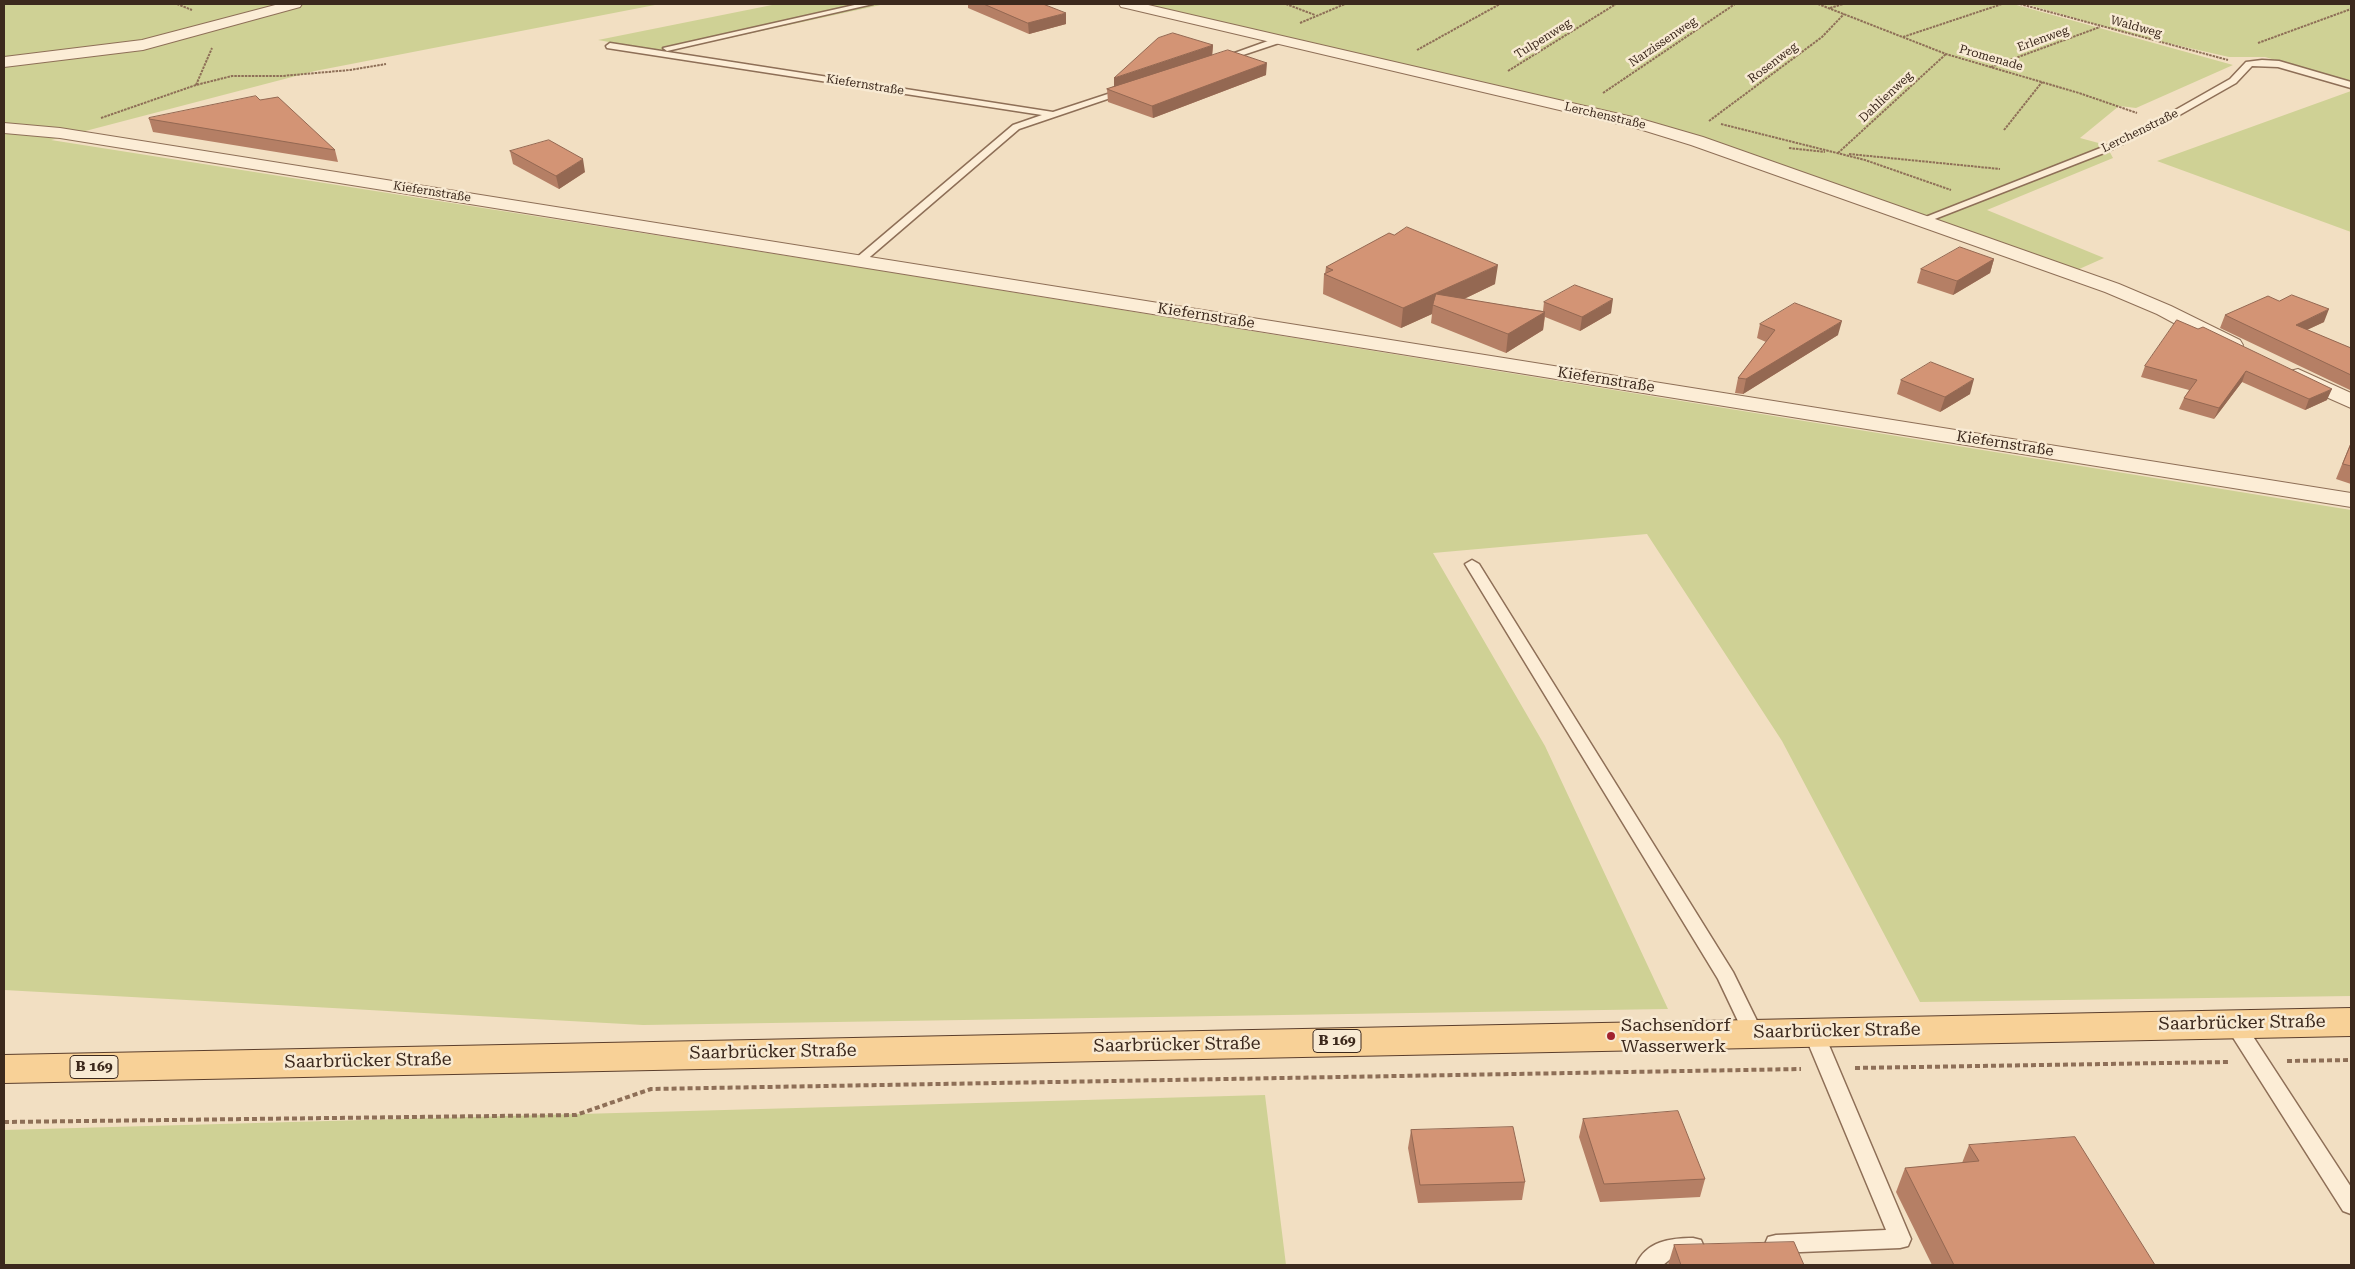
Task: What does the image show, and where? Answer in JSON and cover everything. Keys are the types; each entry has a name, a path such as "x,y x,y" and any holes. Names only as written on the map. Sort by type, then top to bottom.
{"main road":[{"name":"Saarbrücker Straße","path":"4,1069 1813,1031 2351,1022"}],"street":[{"path":"4,62 144,45 295,4"},
{"name":"Lerchenstraße","path":"1126,4 1641,124 1772,166 2112,288 2164,310 2253,355"},
{"name":"Kiefernstraße","path":"4,128 60,133 2351,500"},
{"path":"2280,367 2351,401"}],"lane":[{"path":"667,48 870,4"},
{"path":"1214,62 1279,40"},
{"name":"Kiefernstraße","path":"610,46 1055,114"},
{"path":"2249,64 2279,64 2351,85"},
{"name":"Lerchenstraße","path":"1923,220 2106,148 2161,122 2233,81 2249,64"},
{"path":"860,260 1016,127 1139,86"},
{"path":"1472,564 1726,977 1753,1033"},
{"path":"2234,1023 2351,1205"},
{"path":"1755,1244 1900,1239 1813,1031"},
{"path":"1647,1265 1668,1248 1716,1246"}],"path":[{"path":"1286,4 1315,15"},
{"path":"1279,40 1294,26 1315,15 1345,4"},
{"path":"1414,52 1500,4"},
{"name":"Tulpenweg","path":"1505,72 1616,4"},
{"name":"Narzissenweg","path":"1601,94 1735,4"},
{"name":"Promenade","path":"1818,4 1946,54 2119,106 2161,122"},
{"path":"1829,8 1842,4"},
{"path":"1902,37 2002,4"},
{"name":"Waldweg","path":"2020,4 2101,27 2249,64"},
{"path":"2249,64 2250,45 2351,9"},
{"name":"Rosenweg","path":"1709,121 1822,37 1844,14"},
{"name":"Erlenweg","path":"1990,67 2101,27"},
{"name":"Dahlienweg","path":"1838,153 1946,54"},
{"path":"60,133 145,101 232,76 282,76 350,70 386,64"},
{"path":"2004,130 2042,82"},
{"path":"1780,147 1979,167 2036,176"},
{"path":"4,1122 576,1115 651,1089 2351,1060"}],"green space":[{"path":"4,4 660,4 315,71 51,140 858,267 2351,510 2351,996 1920,1002 1782,741 1647,534 1433,553 1545,746 1668,1009 643,1025 4,990"},
{"path":"777,4 885,4 665,52 598,40"},
{"path":"1137,4 2013,4 2233,65 2136,108 2119,106 2080,138 2106,145 2113,158 1987,210 2104,258 2077,270 1733,148 1646,123"},
{"path":"2026,4 2351,4 2351,82 2265,57 2229,57 2141,37"},
{"path":"2351,91 2351,232 2157,161"},
{"path":"1265,1095 1286,1265 4,1265 4,1130"}],"building":[{"path":"984,4 1043,4 1066,13 1028,23"},
{"path":"1173,33 1213,45 1114,78 1158,38"},
{"path":"1228,50 1267,63 1152,106 1107,89"},
{"path":"256,96 260,100 278,97 335,150 149,119 149,118"},
{"path":"549,140 583,159 556,176 510,151"},
{"path":"1407,227 1498,265 1403,308 1324,274 1333,270 1326,267 1389,233 1394,235"},
{"path":"1960,247 1994,259 1957,281 1921,269"},
{"path":"1575,285 1613,299 1582,317 1544,302"},
{"path":"1436,294 1545,312 1508,334 1433,305"},
{"path":"2292,295 2329,309 2296,325 2351,348 2351,375 2225,315 2268,296 2279,301"},
{"path":"1795,303 1842,321 1746,379 1738,378 1775,330 1760,324"},
{"path":"2177,320 2198,329 2203,327 2332,389 2309,399 2246,371 2219,408 2184,398 2197,380 2145,366"},
{"path":"1931,362 1974,379 1945,397 1901,380"},
{"path":"2351,444 2351,466 2343,464"},
{"path":"1678,1111 1705,1179 1604,1184 1583,1119"},
{"path":"1513,1127 1525,1182 1420,1185 1411,1130"},
{"path":"2075,1137 2155,1265 1954,1265 1905,1168 1979,1161 1969,1145"},
{"path":"1794,1242 1804,1265 1681,1265 1674,1245"}],"place":[{"name":"Sachsendorf Wasserwerk","path":"1611,1036"}]}
